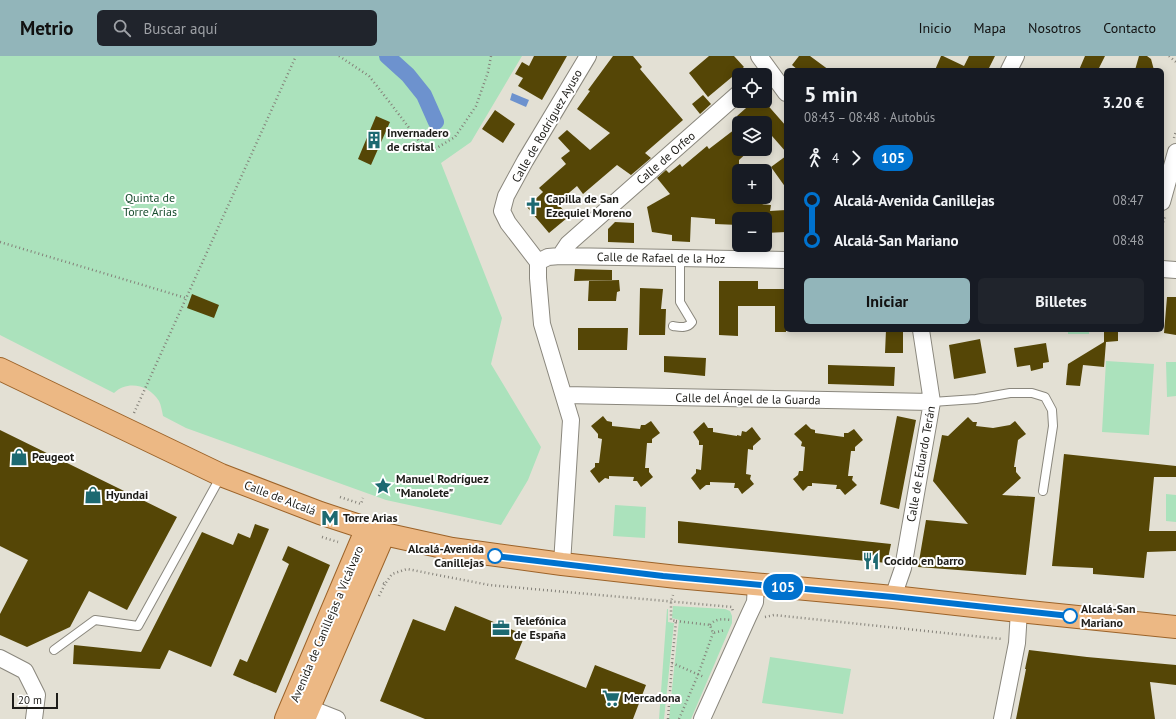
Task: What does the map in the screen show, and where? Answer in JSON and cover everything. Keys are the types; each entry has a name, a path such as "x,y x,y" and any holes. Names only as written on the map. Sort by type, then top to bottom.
{"main road":[{"name":"Calle de Alcalá","path":"0,369 221,475 320,513 375,531 452,549 562,564 677,577 893,597 1176,627"},
{"name":"Avenida de Canillejas a Vicálvaro","path":"306,713 366,575 375,531"},
{"name":"Avenida de Canillejas a Vicálvaro","path":"286,719 375,531"}],"street":[{"name":"Calle de Rodríguez Ayuso","path":"538,262 508,223 502,211 506,196 524,162 588,56"},
{"path":"1010,68 1016,56"},
{"path":"766,64 784,90"},
{"name":"Calle de Orfeo","path":"560,256 568,244 732,99"},
{"path":"1164,195 1176,152"},
{"name":"Calle de Rafael de la Hoz","path":"538,262 548,257 560,256 784,260"},
{"path":"538,262 542,324 571,420 562,564"},
{"path":"1164,269 1176,270"},
{"name":"Calle de Eduardo Terán","path":"893,597 903,568 932,402 921,332"},
{"name":"Calle del Ángel de la Guarda","path":"564,395 932,402"},
{"path":"702,719 755,602 756,584"},
{"path":"1002,719 1017,643 1019,611"},
{"path":"0,658 25,670 37,695 34,719"},
{"path":"306,713 337,719"}],"lane":[{"path":"673,326 689,326 692,322 680,302 680,258"},
{"path":"932,402 976,399 1010,393 1032,393 1045,397 1052,410 1053,426 1044,491"},
{"path":"54,650 95,620 138,626 221,475"}],"path":[{"path":"126,429 296,56"},
{"path":"339,56 369,76 419,141 435,149 456,137 476,106 488,72 491,56"},
{"path":"1169,56 1176,62"},
{"path":"0,242 186,298"},
{"path":"340,497 361,504 363,498"},
{"path":"322,537 338,542"},
{"path":"366,575 385,584 392,574 407,569 489,585 732,607 734,614 732,622 721,619 714,621 710,625"},
{"path":"677,577 671,602 671,620 710,625"},
{"path":"761,621 766,616 774,615 1004,639 1005,643"},
{"path":"668,719 676,621"},
{"path":"679,719 698,675 713,633 710,625"},
{"path":"713,633 729,629"},
{"path":"672,663 710,679"}],"green space":[{"name":"Quinta de Torre Arias","path":"0,56 522,56 471,142 441,163 502,318 491,364 541,447 528,480 501,525 386,500 186,428 163,416 159,401 150,391 144,388 138,386 126,387 114,393 0,335"},
{"path":"1068,332 1089,332 1089,334 1068,334"},
{"path":"1106,361 1154,364 1149,435 1102,432"},
{"path":"1166,362 1176,362 1176,396 1167,397"},
{"path":"1166,494 1176,495 1176,522 1166,521"},
{"path":"615,505 646,507 645,538 613,536"},
{"path":"673,606 725,609 730,611 732,616 732,623 691,719 669,719 679,620 672,618"},
{"path":"667,609 668,622 674,623 664,719 659,719"},
{"path":"770,657 851,669 843,714 762,703"}],"water":[{"path":"512,93 529,100 526,107 510,100"}],"building":[{"path":"534,56 567,56 542,100 518,86 523,78 515,74 522,62 529,66"},
{"path":"613,56 633,56 642,67 640,69 683,120 645,153 651,158 631,175 617,165 583,194 577,186 557,203 565,212 563,214 567,218 549,233 527,207 543,192 539,188 566,164 561,158 570,151 558,138 567,130 590,150 610,133 577,109 590,91 588,90"},
{"path":"709,56 734,56 744,67 732,68 732,77 708,97 689,73"},
{"path":"799,56 810,56 826,68 796,68 792,65"},
{"path":"941,56 964,66 969,56 995,56 989,68 936,68"},
{"path":"1085,56 1105,56 1099,68 1080,68"},
{"path":"1139,56 1147,56 1151,59 1153,68 1136,68"},
{"path":"703,95 711,104 700,114 692,104"},
{"path":"746,108 770,108 784,124 784,150 772,136 772,116 737,116"},
{"path":"495,110 515,124 503,143 482,129"},
{"name":"Invernadero de cristal","path":"376,116 390,122 371,165 358,159"},
{"path":"732,131 732,156 743,156 739,160 739,164 732,164 732,204 771,205 770,211 784,210 784,232 772,233 772,212 732,212 732,225 715,224 715,219 691,217 690,242 672,241 672,235 652,232 647,207 670,194 657,178 666,170 669,173 680,164 682,167 707,146 709,149"},
{"path":"784,157 784,185 772,166"},
{"path":"615,222 634,223 634,243 608,242 608,229"},
{"path":"575,269 612,270 612,280 574,281"},
{"path":"619,280 620,291 617,292 616,301 588,301 589,281"},
{"path":"719,281 758,281 758,289 784,289 784,332 775,332 775,306 738,306 738,336 719,335"},
{"path":"640,288 663,289 661,309 666,309 665,335 639,335"},
{"path":"192,294 219,305 214,318 187,308"},
{"path":"1167,297 1176,297 1176,335 1164,333"},
{"path":"578,328 628,328 627,350 578,350"},
{"path":"886,332 903,332 903,353 885,353"},
{"path":"1104,332 1118,332 1118,341 1106,342 1104,367 1083,365 1080,386 1066,385 1068,364 1104,342"},
{"path":"980,339 986,373 954,379 949,345"},
{"path":"1046,343 1049,362 1043,363 1043,368 1031,371 1030,365 1017,367 1014,348"},
{"path":"664,356 706,358 705,376 664,372"},
{"path":"828,365 895,367 894,386 828,384"},
{"path":"603,416 607,421 612,422 612,426 640,429 641,425 645,425 651,421 660,433 652,439 652,443 647,443 645,468 649,468 649,472 653,477 641,487 637,481 633,481 634,477 609,476 609,479 605,478 599,483 590,471 595,467 595,463 599,463 602,439 598,438 598,434 591,426"},
{"path":"897,416 916,420 899,509 880,504"},
{"path":"968,417 973,422 977,422 976,426 993,428 1010,425 1015,421 1026,434 1018,440 1014,467 1016,467 1016,472 1021,478 1002,495 1035,497 1026,575 918,567 926,520 968,524 933,481 942,435 948,436"},
{"path":"704,422 708,428 713,428 713,432 737,436 741,436 742,431 746,432 752,427 761,439 753,446 753,450 748,449 746,474 751,475 750,479 754,484 742,494 738,488 734,488 735,483 710,482 710,485 706,485 700,490 691,478 696,473 696,469 701,470 703,445 699,445 699,441 693,432"},
{"path":"806,424 811,429 815,430 815,433 844,437 844,433 848,433 854,429 863,440 855,447 855,451 851,451 848,476 853,476 852,480 857,485 845,495 840,489 836,489 837,485 812,483 812,486 808,486 803,491 793,479 798,475 799,471 803,471 805,447 801,446 802,442 794,434"},
{"path":"0,430 177,517 127,610 89,591 70,627 27,647 0,635 0,614 28,560 0,546"},
{"path":"1064,454 1176,466 1176,477 1154,477 1149,531 1176,531 1176,551 1147,552 1144,578 1093,574 1093,568 1052,566"},
{"path":"678,521 891,544 887,563 678,543"},
{"path":"255,524 269,529 211,667 169,650 160,669 73,664 74,645 141,652 202,532 233,545 238,533 250,538"},
{"path":"288,546 330,565 276,693 233,675 240,659 247,662 289,564 282,560"},
{"path":"455,606 525,635 515,659 586,688 595,665 646,685 633,719 425,719 380,701 413,619 445,631"},
{"path":"1029,650 1176,665 1176,685 1150,682 1155,719 1016,719"}],"waterway":[{"path":"387,56 408,75 424,95 436,122"}],"bus line":[{"name":"105","path":"495,556 663,576 893,597 1070,616"}],"place":[{"name":"Invernadero de cristal","path":"374,140"},
{"name":"Capilla de San Ezequiel Moreno","path":"533,206"},
{"name":"Peugeot","path":"19,457"},
{"name":"Manuel Rodríguez \"Manolete\"","path":"383,486"},
{"name":"Hyundai","path":"93,495"},
{"name":"Torre Arias","path":"330,518"},
{"name":"Alcalá-Avenida Canillejas","path":"495,556"},
{"name":"Cocido en barro","path":"871,561"},
{"name":"Alcalá-San Mariano","path":"1070,616"},
{"name":"Telefónica de España","path":"501,628"},
{"name":"Mercadona","path":"611,698"}]}
